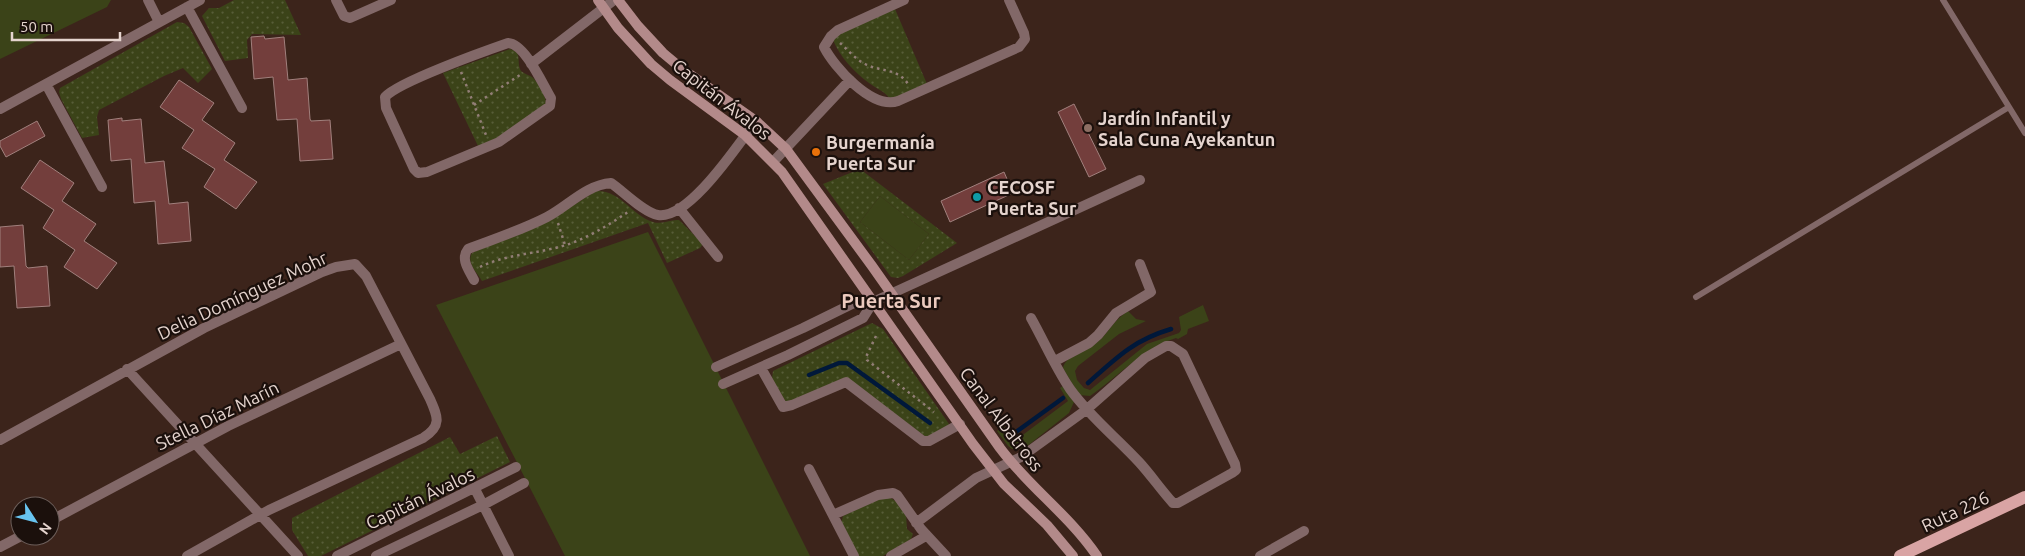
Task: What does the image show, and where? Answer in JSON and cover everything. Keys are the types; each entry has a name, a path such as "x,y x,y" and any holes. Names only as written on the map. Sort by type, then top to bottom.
{"main road":[{"name":"Ruta 226","path":"1900,556 1915,553 2025,497"}],"street":[{"path":"148,0 159,22"},
{"path":"0,109 200,0"},
{"path":"336,0 344,16 350,18 391,0"},
{"path":"532,65 601,4 616,0"},
{"name":"Capitán Ávalos","path":"616,0 663,53 756,121 786,149 891,294"},
{"path":"904,0 838,30 831,36 824,47 828,55 850,80 880,102 894,102 1019,48 1025,39 1024,33 1009,0"},
{"name":"Capitán Ávalos","path":"601,4 618,28 651,64 745,135 773,162 797,191 873,302"},
{"path":"187,7 242,108"},
{"path":"508,43 519,47 532,65 551,98 550,106 508,137 426,172 418,173 414,169 386,108 385,98 388,93 508,43"},
{"path":"773,162 850,80"},
{"path":"46,84 102,188"},
{"path":"472,276 464,259 467,250 530,225 554,213 580,195 606,183 613,184 651,213 661,216 679,208 697,196 756,121"},
{"path":"716,367 804,328 856,302 873,302 1140,180"},
{"path":"679,208 718,257"},
{"name":"Delia Domínguez Mohr","path":"0,440 127,369 231,314 322,272 348,264 355,264 366,276 436,412 437,420 431,432 260,515 187,556"},
{"path":"1055,362 1089,343 1116,313 1151,292 1140,264"},
{"name":"Canal Albatross","path":"891,294 1011,463 1062,513 1097,556"},
{"path":"723,384 761,368 863,318 873,302"},
{"name":"Canal Albatross","path":"873,302 993,470 1012,492 1058,536 1073,556"},
{"path":"916,523 976,478 1025,455 1086,410 1145,358 1166,346 1171,346 1182,354 1235,464 1236,470 1232,474 1175,504 1140,463 1086,410 1068,387 1031,318"},
{"name":"Stella Díaz Marín","path":"60,516 195,443 401,344"},
{"path":"761,368 783,407 846,382 923,441 929,441 960,424"},
{"path":"127,369 298,556"},
{"name":"Capitán Ávalos","path":"337,556 516,467"},
{"path":"809,469 854,556"},
{"name":"Capitán Ávalos","path":"376,556 483,505 524,483"},
{"path":"475,489 509,556"},
{"path":"833,515 862,501 889,492 897,495 926,536 946,556"},
{"path":"1260,556 1304,531"},
{"path":"891,556 926,536"},
{"path":"0,551 3,556"}],"lane":[{"path":"1943,0 2025,133"},
{"path":"1696,297 2009,107"}],"path":[{"path":"831,36 866,64 890,70 903,78 908,83 912,95"},
{"path":"457,63 490,145"},
{"path":"474,105 532,65"},
{"path":"472,276 496,260 565,245 611,224 640,204"},
{"path":"554,213 565,245"},
{"path":"876,336 866,357 867,360 935,412"}],"green space":[{"path":"0,0 111,0 107,7 0,59"},
{"path":"234,0 285,0 301,35 252,34 247,40 248,58 225,61 202,16 209,8 219,8"},
{"path":"895,9 927,84 891,100 853,69 839,52 833,40 843,32"},
{"path":"177,22 184,23 189,27 212,69 198,83 183,68 99,110 97,117 99,135 82,138 61,99 60,88"},
{"path":"510,49 514,50 518,55 521,71 532,77 540,86 546,104 500,137 478,146 443,73"},
{"path":"860,169 957,243 903,276 898,278 891,277 823,184","holes":["880,196 929,234 909,260 860,222"]},
{"path":"596,191 612,194 645,219 653,222 660,223 679,220 703,244 700,248 667,263 648,223 482,281 471,264 472,253 566,210"},
{"path":"880,196 929,234 909,260 860,222"},
{"path":"648,232 810,556 565,556 436,305"},
{"path":"1203,305 1209,321 1188,329 1187,334 1178,339 1176,338 1152,349 1090,396 1079,395 1063,368 1071,357 1099,341 1118,319 1128,311 1136,319 1146,321 1119,334 1078,366 1075,371 1077,380 1084,388 1090,390 1147,344 1179,333 1181,330 1179,317"},
{"path":"872,323 883,329 949,424 948,427 927,438 854,383 786,402 772,379 773,371"},
{"path":"1063,386 1074,402 1069,413 1026,447 1012,449 1008,446 997,431 1004,426 1012,437 1020,437 1068,401 1060,388"},
{"path":"497,436 510,462 321,556 308,556 292,530 292,518 450,437 460,454"},
{"path":"889,497 897,502 906,515 907,529 913,534 911,539 883,556 858,556 841,524 843,516 880,498"}],"building":[{"path":"264,36 265,39 284,37 288,80 307,78 310,119 311,121 330,120 333,159 300,161 297,119 277,120 273,77 254,79 251,37"},
{"path":"179,80 214,103 202,120 235,143 224,160 257,182 236,209 204,187 215,169 182,148 194,130 160,107"},
{"path":"1074,104 1106,169 1089,177 1058,112"},
{"path":"122,118 122,121 141,119 145,163 164,161 169,204 188,202 191,241 158,244 155,201 134,203 131,159 111,161 108,120"},
{"path":"37,121 45,136 6,157 0,146 0,141"},
{"path":"40,160 74,183 62,201 96,224 84,241 117,263 97,289 64,267 75,250 43,228 54,210 21,188"},
{"name":"CECOSF Puerta Sur","path":"1004,172 1013,193 950,222 941,201"},
{"path":"23,225 26,266 28,268 47,266 50,306 17,308 14,266 0,267 0,227"}],"waterway":[{"path":"1088,383 1117,357 1136,344 1146,338 1171,329"},
{"path":"809,375 839,363 847,363 930,423"},
{"path":"1016,432 1063,398"}],"place":[{"name":"Jardín Infantil y Sala Cuna Ayekantun","path":"1088,128"},
{"name":"Burgermanía Puerta Sur","path":"816,152"},
{"name":"CECOSF Puerta Sur","path":"977,197"}],"district":[{"name":"Puerta Sur","path":"891,300"}]}
